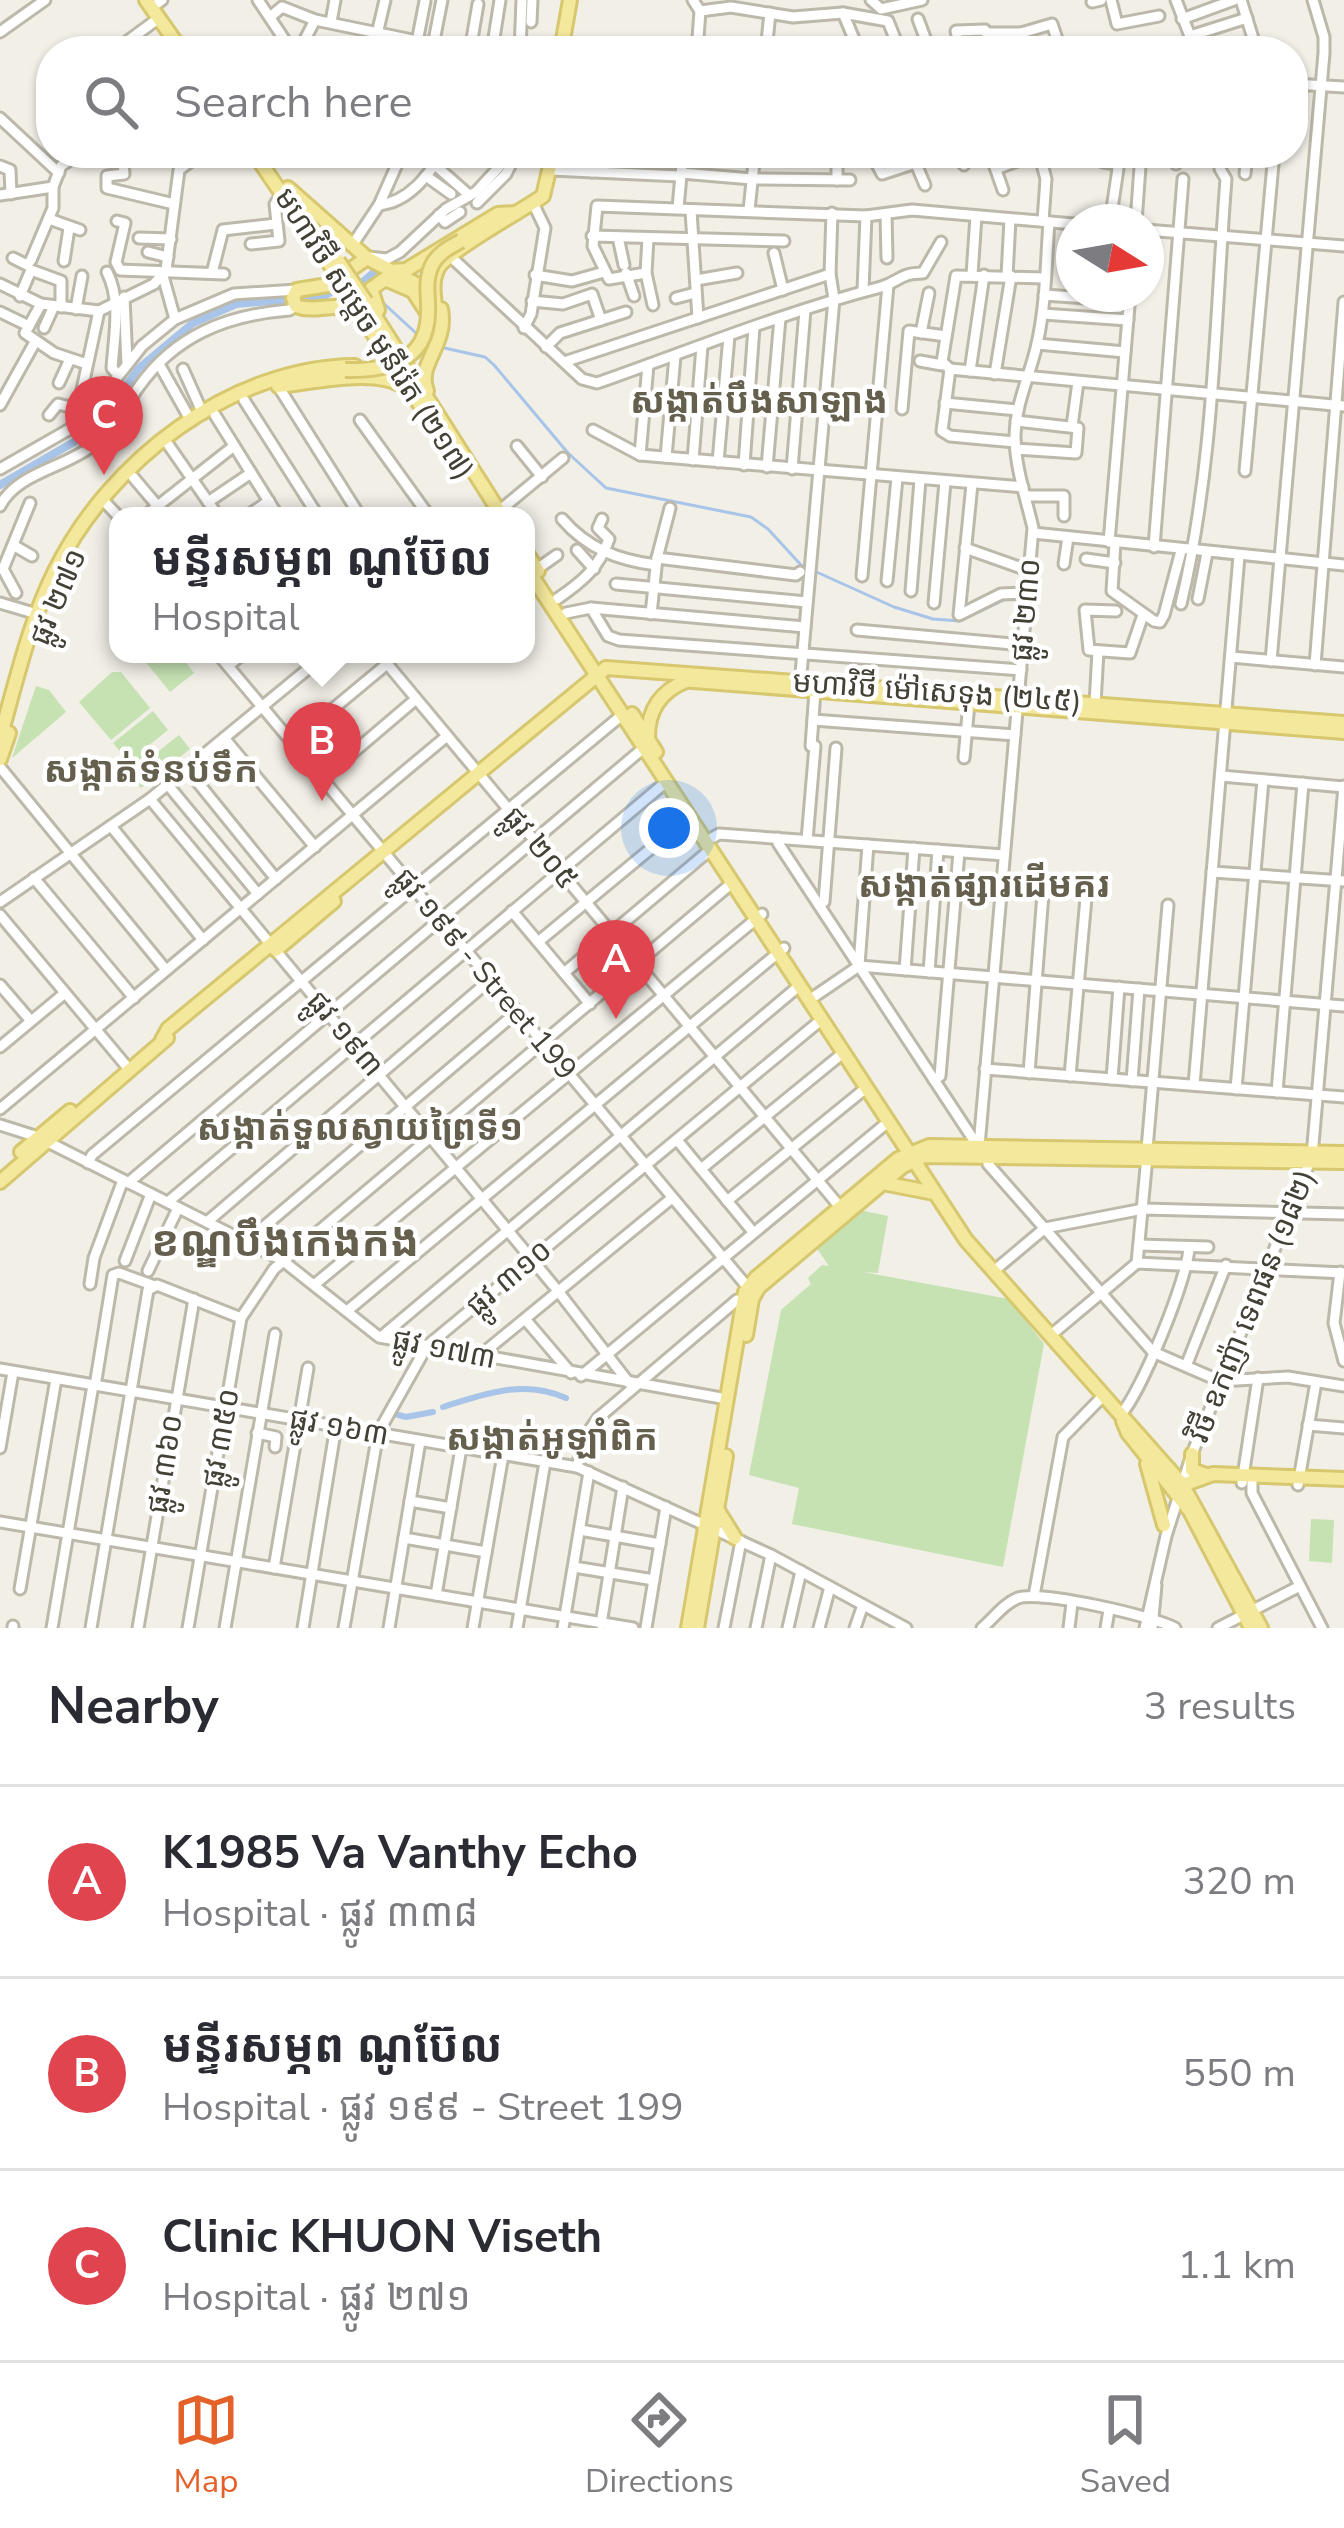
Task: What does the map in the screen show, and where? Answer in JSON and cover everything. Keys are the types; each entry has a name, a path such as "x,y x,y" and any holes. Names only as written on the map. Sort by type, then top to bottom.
{"main road":[{"path":"568,36 574,0"},
{"path":"156,4 174,36"},
{"path":"156,4 181,36"},
{"name":"មហាវិថី សម្តេច មុនីរ៉េត (២១៧)","path":"267,168 285,190"},
{"name":"មហាវិថី សម្តេច មុនីរ៉េត (២១៧)","path":"273,168 364,305 412,394 491,507"},
{"path":"533,203 544,168"},
{"path":"439,419 423,379 442,336 427,285 431,267 442,253 458,249 533,203 546,192 550,170"},
{"path":"285,190 369,260 425,290 435,313 436,340 417,366"},
{"path":"388,270 406,270 498,214 511,216"},
{"path":"369,260 296,298 303,310 343,306 355,311 371,329"},
{"path":"364,305 373,285 391,280 413,291 435,313"},
{"name":"មហាវិថី សម្តេច មុនីរ៉េត (២១៧)","path":"364,305 371,329 439,419 492,507"},
{"path":"277,383 384,369 405,360 424,338 435,313"},
{"path":"277,383 312,368 381,365 392,353"},
{"path":"277,383 387,379 400,382 412,394"},
{"name":"ផ្លូវ ២៧១","path":"0,763 53,595 105,501 167,443 203,417 277,383"},
{"name":"ផ្លូវ ២៧១","path":"0,738 37,614 69,546 105,501 167,443 203,417 277,383"},
{"path":"535,573 566,613 622,715 647,743 666,782 758,916"},
{"path":"535,574 815,996 966,1240 1121,1417 1154,1483 1165,1530"},
{"path":"0,1171 42,1140 116,1072 173,1035 601,675"},
{"name":"មហាវិថី ម៉ៅសេទុង (២៤៥)","path":"601,675 800,686 969,703 1096,704 1225,718"},
{"name":"មហាវិថី ម៉ៅសេទុង (២៤៥)","path":"601,675 1344,728"},
{"path":"647,743 655,704 686,681"},
{"path":"781,950 799,986 888,1122 991,1258 995,1270"},
{"path":"0,1182 42,1140"},
{"path":"693,1628 727,1399 749,1296 840,1208 914,1155 983,1151 1344,1158"},
{"path":"710,1526 717,1507 749,1296 914,1155"},
{"path":"883,1184 934,1193"},
{"path":"1121,1417 1135,1426 1181,1490 1249,1618 1261,1628"},
{"path":"1139,1446 1181,1490"},
{"path":"1192,1454 1192,1470 1207,1474 1344,1483"},
{"path":"1181,1490 1207,1474"},
{"path":"1181,1490 1247,1479"},
{"path":"717,1507 728,1532 738,1540"}],"street":[{"path":"0,32 22,9 45,0"},
{"path":"258,0 285,36"},
{"path":"331,22 335,0"},
{"path":"378,34 386,0"},
{"path":"494,36 500,0"},
{"path":"521,36 522,0"},
{"path":"531,22 532,0"},
{"path":"693,0 700,11 698,36"},
{"path":"700,11 731,3 794,17 879,11 922,0"},
{"path":"1111,0 1118,24 1159,16"},
{"path":"1175,0 1189,35 1247,18"},
{"path":"1182,19 1238,0 1253,36"},
{"path":"1271,661 1321,86 1324,37 1313,0"},
{"path":"418,36 423,1 442,3 435,36"},
{"path":"138,36 156,4"},
{"path":"471,36 478,4"},
{"path":"270,17 279,7 388,36"},
{"path":"768,36 770,13"},
{"path":"843,13 853,36"},
{"path":"918,19 924,36"},
{"path":"305,36 315,20"},
{"path":"988,33 1021,33 1052,24 1056,36"},
{"path":"957,36 956,31 983,29 989,36"},
{"path":"1308,85 1344,87"},
{"path":"0,118 36,150"},
{"path":"0,136 13,126"},
{"path":"0,166 10,170 6,194 53,187"},
{"path":"53,168 58,173"},
{"path":"20,296 49,219 53,187 64,168"},
{"path":"124,168 124,174 107,176 106,188 174,204"},
{"path":"175,319 164,274 182,168"},
{"path":"353,244 380,206 396,168"},
{"path":"380,206 395,202 433,168"},
{"path":"438,168 473,199"},
{"path":"369,260 389,258 488,187 501,168"},
{"path":"678,208 681,168"},
{"path":"749,210 753,168"},
{"path":"837,168 837,180"},
{"path":"918,168 925,185"},
{"name":"ផ្លូវ ២៣០","path":"983,1151 986,1069 1033,533 1016,446 1016,415 1043,314 1043,168"},
{"path":"1113,204 1118,168"},
{"path":"1137,204 1140,168"},
{"path":"1181,604 1209,394 1226,177 1220,168"},
{"path":"1245,174 1246,168"},
{"path":"1245,471 1273,168"},
{"path":"996,169 1003,190"},
{"path":"550,170 850,180"},
{"path":"426,176 452,194"},
{"path":"1154,548 1183,178"},
{"path":"251,244 279,241 275,205 285,190"},
{"path":"524,328 529,323 544,227 533,203"},
{"path":"646,273 626,271 612,280 604,272 592,238 597,206 866,216 912,211 1056,223"},
{"path":"691,211 698,318"},
{"path":"441,218 460,212"},
{"path":"800,686 834,299 832,213"},
{"path":"886,214 887,258"},
{"path":"862,290 866,216"},
{"path":"970,371 978,275 976,216"},
{"path":"49,219 74,229 64,261"},
{"path":"995,374 1009,276 1010,219"},
{"path":"117,221 125,225 117,268 164,274 218,273 223,230 276,224"},
{"path":"1164,231 1344,246"},
{"path":"618,237 634,296"},
{"path":"139,238 170,239"},
{"path":"647,238 646,273 653,305"},
{"path":"577,239 784,241"},
{"path":"458,249 524,328 582,379 597,383 834,299 888,285 903,274 923,273 941,242"},
{"path":"148,253 168,257"},
{"path":"774,253 783,290"},
{"path":"13,258 61,281 57,307 44,328"},
{"path":"107,272 120,299 127,364"},
{"path":"536,275 572,281 604,272"},
{"path":"696,280 737,273"},
{"path":"0,284 41,304 99,311 164,274"},
{"path":"564,362 830,274"},
{"path":"76,309 82,276"},
{"path":"945,403 1078,428 1076,453 946,436 942,431 946,336 956,276 1046,278"},
{"path":"862,576 888,285"},
{"path":"0,469 82,422 127,364 175,319 234,294 287,288 296,298 211,326 159,364 93,446 20,484 0,506"},
{"path":"676,298 695,293"},
{"path":"922,333 928,293"},
{"path":"532,301 563,304 592,294 601,320"},
{"path":"1044,295 1056,295"},
{"path":"118,375 112,368 120,299"},
{"path":"1315,664 1340,405 1344,302"},
{"path":"25,333 41,304"},
{"path":"792,470 805,310"},
{"path":"49,415 59,404 70,407 79,400 99,311"},
{"path":"0,312 35,342 87,364"},
{"path":"546,347 560,333 626,312"},
{"path":"1129,312 1110,468 1112,591 1130,600 1142,615 1162,620 1187,552"},
{"path":"1043,314 1128,320"},
{"path":"767,467 779,319"},
{"path":"743,465 754,327"},
{"path":"902,410 909,331 946,336"},
{"path":"718,462 729,336"},
{"path":"0,406 4,389 35,342"},
{"path":"1037,344 1125,352"},
{"path":"693,460 702,346"},
{"path":"666,457 675,356"},
{"path":"59,383 70,359"},
{"path":"920,362 1026,378 1340,405"},
{"path":"159,364 234,446 273,507"},
{"path":"640,455 648,365"},
{"path":"183,369 203,417"},
{"path":"1072,426 1078,382"},
{"path":"277,383 354,507"},
{"path":"244,400 312,507"},
{"path":"360,419 423,507"},
{"path":"593,430 640,455 1064,496 1064,516"},
{"path":"167,443 212,507"},
{"path":"133,477 157,505 234,446"},
{"path":"517,446 542,477"},
{"path":"506,507 563,458"},
{"path":"208,502 251,473"},
{"path":"886,581 897,478"},
{"path":"910,591 920,480"},
{"path":"934,603 945,482"},
{"path":"972,484 959,615 1001,594 1028,593"},
{"path":"105,501 110,507"},
{"path":"260,507 269,501"},
{"path":"16,592 3,569 30,503"},
{"path":"651,614 670,508"},
{"path":"562,518 589,543 626,561 796,575 807,570"},
{"path":"556,599 594,569 605,551 609,537 600,524 589,543"},
{"path":"1033,533 1344,565"},
{"path":"1064,564 1068,537"},
{"path":"13,545 32,556"},
{"path":"964,548 1030,571"},
{"path":"577,550 594,569"},
{"path":"1198,599 1208,554"},
{"path":"535,566 557,555"},
{"path":"1194,1085 1239,556"},
{"path":"1086,559 1115,563"},
{"path":"631,585 632,571"},
{"path":"616,584 807,602"},
{"path":"0,603 37,614"},
{"path":"566,613 591,608 805,627"},
{"path":"591,608 608,636 619,640 1021,670"},
{"path":"1116,611 1085,610 1088,648 1130,653 1142,615"},
{"path":"857,630 1023,645"},
{"path":"883,659 885,633"},
{"path":"1096,704 1098,651"},
{"path":"1231,657 1344,667"},
{"name":"ផ្លូវ ១៩៩ - Street 199","path":"225,663 749,1296"},
{"path":"228,667 233,663"},
{"path":"0,902 150,799 315,663"},
{"path":"292,743 387,664"},
{"name":"ផ្លូវ ២០៥","path":"387,664 840,1208"},
{"path":"807,840 815,691"},
{"path":"322,779 416,699"},
{"path":"964,758 969,703"},
{"path":"88,1163 622,715"},
{"path":"813,720 1015,735"},
{"path":"0,1108 448,736"},
{"path":"224,738 315,847"},
{"path":"90,1284 94,1258 125,1181 647,743"},
{"path":"819,905 824,902 836,748"},
{"path":"0,763 166,970"},
{"path":"187,769 276,879"},
{"path":"1220,776 1344,786"},
{"path":"1236,1089 1263,779"},
{"path":"148,1271 173,1205 353,1044 666,782"},
{"path":"1277,1092 1303,783"},
{"path":"168,784 258,894"},
{"name":"វិថី ឧកញ៉ា ទេពផន (១៨២)","path":"1152,1624 1165,1530 1312,1155 1340,881 1344,786"},
{"name":"ផ្លូវ ១៩៣","path":"150,799 634,1383"},
{"path":"538,942 689,817"},
{"path":"111,826 202,940"},
{"path":"564,973 718,834 1004,855"},
{"path":"778,838 988,1164 1153,1352 1220,1381 1288,1377 1344,1386"},
{"path":"859,965 868,845"},
{"path":"905,970 914,848"},
{"path":"928,972 938,850"},
{"path":"934,1080 940,1076 959,851"},
{"path":"1212,872 1340,881"},
{"path":"34,878 134,998"},
{"name":"ផ្លូវ ៣៥០","path":"192,1627 241,1318 283,1260 732,883"},
{"path":"1029,1073 1043,894"},
{"path":"1070,1076 1086,898"},
{"path":"1137,1263 1168,905"},
{"path":"512,911 590,1004"},
{"path":"0,915 128,1068"},
{"path":"314,1285 758,916"},
{"path":"347,1311 781,950"},
{"path":"815,996 859,965 1344,1006"},
{"path":"207,1222 490,980"},
{"path":"0,985 31,1021"},
{"path":"381,1337 799,986"},
{"path":"1112,1079 1119,987"},
{"path":"1132,1081 1139,989"},
{"path":"0,1047 65,993"},
{"path":"247,1241 517,1012"},
{"name":"ផ្លូវ ៣១០","path":"344,1628 378,1433 427,1346 821,1020"},
{"path":"701,1169 843,1053"},
{"path":"986,1069 1344,1097"},
{"path":"727,1201 866,1088"},
{"path":"525,1318 576,1374 888,1122"},
{"name":"ផ្លូវ ១៧៣","path":"0,1125 42,1140 283,1260 381,1337 727,1399"},
{"path":"677,1139 753,1232"},
{"path":"125,1261 151,1194"},
{"path":"484,1357 488,1348 672,1198"},
{"path":"995,1270 1045,1228 1143,1209 1344,1214"},
{"path":"1139,1245 1208,1247"},
{"path":"1166,1246 1166,1263"},
{"path":"1121,1417 1129,1408 1189,1264 1189,1246"},
{"path":"1052,1335 1137,1263 1342,1272 1334,1323 1344,1361"},
{"path":"1186,1366 1226,1265"},
{"path":"52,1628 113,1275 119,1273 241,1318"},
{"path":"91,1628 152,1285"},
{"path":"577,1467 592,1424 634,1383 737,1300 749,1296"},
{"name":"ផ្លូវ ៣៦០","path":"138,1628 194,1299"},
{"path":"225,1628 274,1334"},
{"path":"274,1568 308,1368"},
{"name":"ផ្លូវ ១៦៣","path":"0,1369 577,1467 771,1555 906,1628"},
{"path":"0,1448 13,1372"},
{"path":"1258,1378 1247,1479 1322,1628"},
{"path":"20,1589 56,1379"},
{"path":"1299,1481 1316,1382"},
{"path":"1034,1596 1063,1437 1103,1396"},
{"path":"1308,1425 1344,1428"},
{"path":"303,1628 336,1426"},
{"path":"257,1433 276,1437 275,1447"},
{"path":"389,1628 420,1441"},
{"path":"436,1595 461,1448"},
{"path":"473,1628 503,1454"},
{"path":"517,1628 544,1462"},
{"path":"564,1622 589,1472"},
{"path":"600,1625 623,1487"},
{"path":"410,1501 451,1508"},
{"path":"646,1628 666,1507"},
{"path":"0,1522 520,1609 564,1622 634,1628"},
{"path":"580,1530 660,1544"},
{"path":"404,1538 486,1552"},
{"path":"724,1628 738,1540"},
{"path":"756,1628 771,1555"},
{"path":"574,1567 654,1580"},
{"path":"788,1628 801,1571"},
{"path":"1219,1628 1249,1618 1300,1586"},
{"path":"819,1628 830,1587"},
{"path":"986,1625 1012,1601 1034,1596 1175,1628"},
{"path":"1069,1628 1072,1603"},
{"path":"855,1628 863,1605"},
{"path":"1106,1628 1114,1611"}],"green space":[{"path":"146,663 186,663 194,673 170,692"},
{"path":"112,672 121,672 150,708 111,740 79,702"},
{"path":"36,686 49,690 66,712 12,758"},
{"path":"153,711 168,730 143,750 149,759 179,735 190,749 141,788 134,779 139,774 113,743"},
{"path":"860,1210 888,1216 878,1273 863,1272 1009,1299 1044,1344 1003,1567 792,1524 799,1488 749,1475 781,1310 811,1284 808,1278 822,1265 829,1266 816,1247"},
{"path":"1311,1519 1334,1520 1332,1563 1309,1561"}],"waterway":[{"path":"526,36 527,0"},
{"path":"445,217 462,205"},
{"path":"416,243 438,224"},
{"path":"0,485 98,428 138,369 193,323 236,304 324,296 348,282 362,283 380,267"},
{"path":"380,300 417,334"},
{"path":"440,347 485,357 568,453 606,488 751,517 801,565 894,607 933,619 960,621 1010,597"},
{"path":"443,1407 519,1389 566,1398"},
{"path":"391,1413 406,1417 433,1412"}],"place":[{"name":"Clinic KHUON Viseth","path":"104,475"},
{"name":"មន្ទីរសម្ភព ណូប៊ែល","path":"322,801"},
{"name":"K1985 Va Vanthy Echo","path":"616,1019"}],"district":[{"name":"សង្កាត់បឹងសាឡាង","path":"759,401"},
{"name":"សង្កាត់ទំនប់ទឹក","path":"151,770"},
{"name":"សង្កាត់ផ្សារដើមគរ","path":"984,885"},
{"name":"សង្កាត់ទួលស្វាយព្រៃទី១","path":"360,1128"},
{"name":"ខណ្ឌបឹងកេងកង","path":"285,1242"},
{"name":"សង្កាត់អូឡាំពិក","path":"552,1438"}]}
